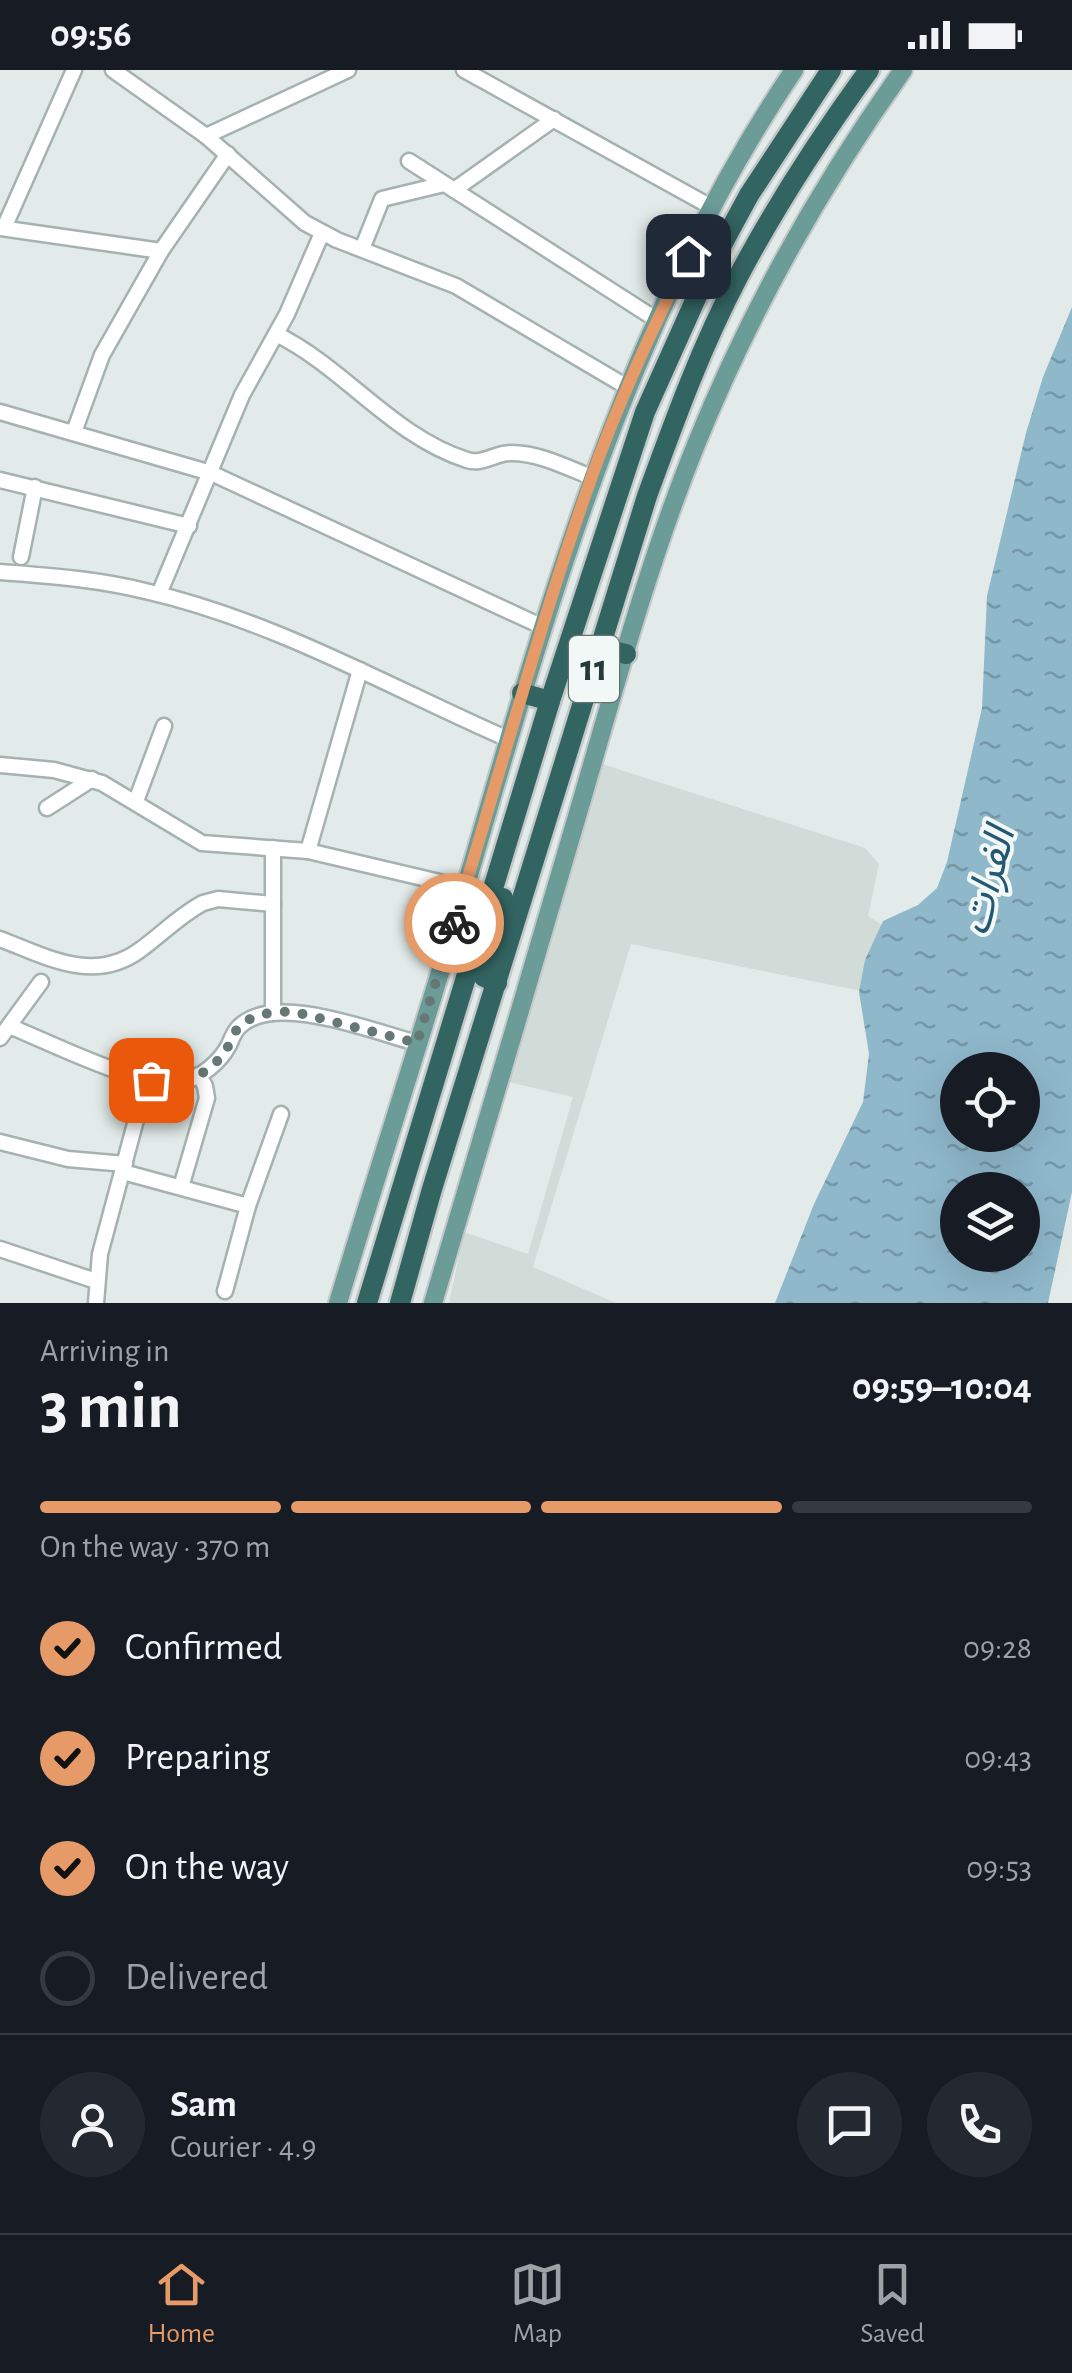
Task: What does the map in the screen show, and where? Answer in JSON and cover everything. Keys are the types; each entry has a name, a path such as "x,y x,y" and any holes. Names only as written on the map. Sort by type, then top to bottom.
{"highway":[{"name":"11","path":"367,1303 534,750 618,488 676,338 749,195 831,70"},
{"name":"11","path":"400,1303 432,1188 647,496 703,350 775,211 870,70"},
{"path":"600,648 626,654"},
{"path":"522,693 550,701"},
{"path":"497,983 484,977 482,967 527,818 534,750"},
{"path":"432,1188 435,1147 469,1032 464,1020 452,1018"}],"main road":[{"path":"338,1303 591,477 657,320 743,151 794,70"},
{"path":"433,1303 626,654 694,451 744,335 820,196 904,70"}],"street":[{"path":"74,70 2,228 161,251"},
{"path":"113,70 206,136 289,210 322,233 456,286 627,387"},
{"path":"206,136 348,70"},
{"path":"464,70 713,208"},
{"path":"362,249 382,199 449,187 554,120"},
{"path":"74,432 102,355 161,251 228,154"},
{"path":"409,161 657,320"},
{"path":"158,594 242,395 276,334 322,233"},
{"path":"276,334 316,358 410,433 433,445 477,462 499,454 521,454 591,477"},
{"path":"0,412 211,472 543,627"},
{"path":"0,480 188,526"},
{"path":"21,557 36,487"},
{"path":"0,572 86,579 158,594 253,624 508,738"},
{"path":"308,850 360,670"},
{"path":"136,801 164,726"},
{"path":"0,764 92,779 136,801 194,840 308,850 465,888"},
{"path":"46,808 92,779"},
{"path":"273,848 273,1012"},
{"path":"0,939 74,966 102,967 128,958 203,902 218,899 273,904"},
{"path":"41,982 4,1032 147,1080 181,1083 199,1075 222,1056 242,1024 273,1012 295,1012 417,1043"},
{"path":"181,1186 207,1098 199,1075"},
{"path":"96,1303 100,1254 147,1080"},
{"path":"224,1291 248,1206 281,1114"},
{"path":"0,1142 124,1168 248,1206"},
{"path":"0,1249 96,1281"}],"shaded area":[{"path":"602,764 865,848 879,864 868,916 890,930 861,991 631,944 533,1267 616,1303 449,1303 464,1232 528,1254 573,1097 504,1081"}],"water":[{"name":"الفرات","path":"1072,307 1072,1192 1048,1303 775,1303 814,1204 863,1102 869,1054 859,992 865,960 883,921 918,905 937,888 947,862 982,708 987,596 1043,377"}],"way so far":[{"path":"151,1080 181,1083 194,1078 222,1056 242,1024 278,1012 295,1012 417,1043 454,923"}],"route":[{"path":"454,923 591,477 627,387 688,256"}]}
